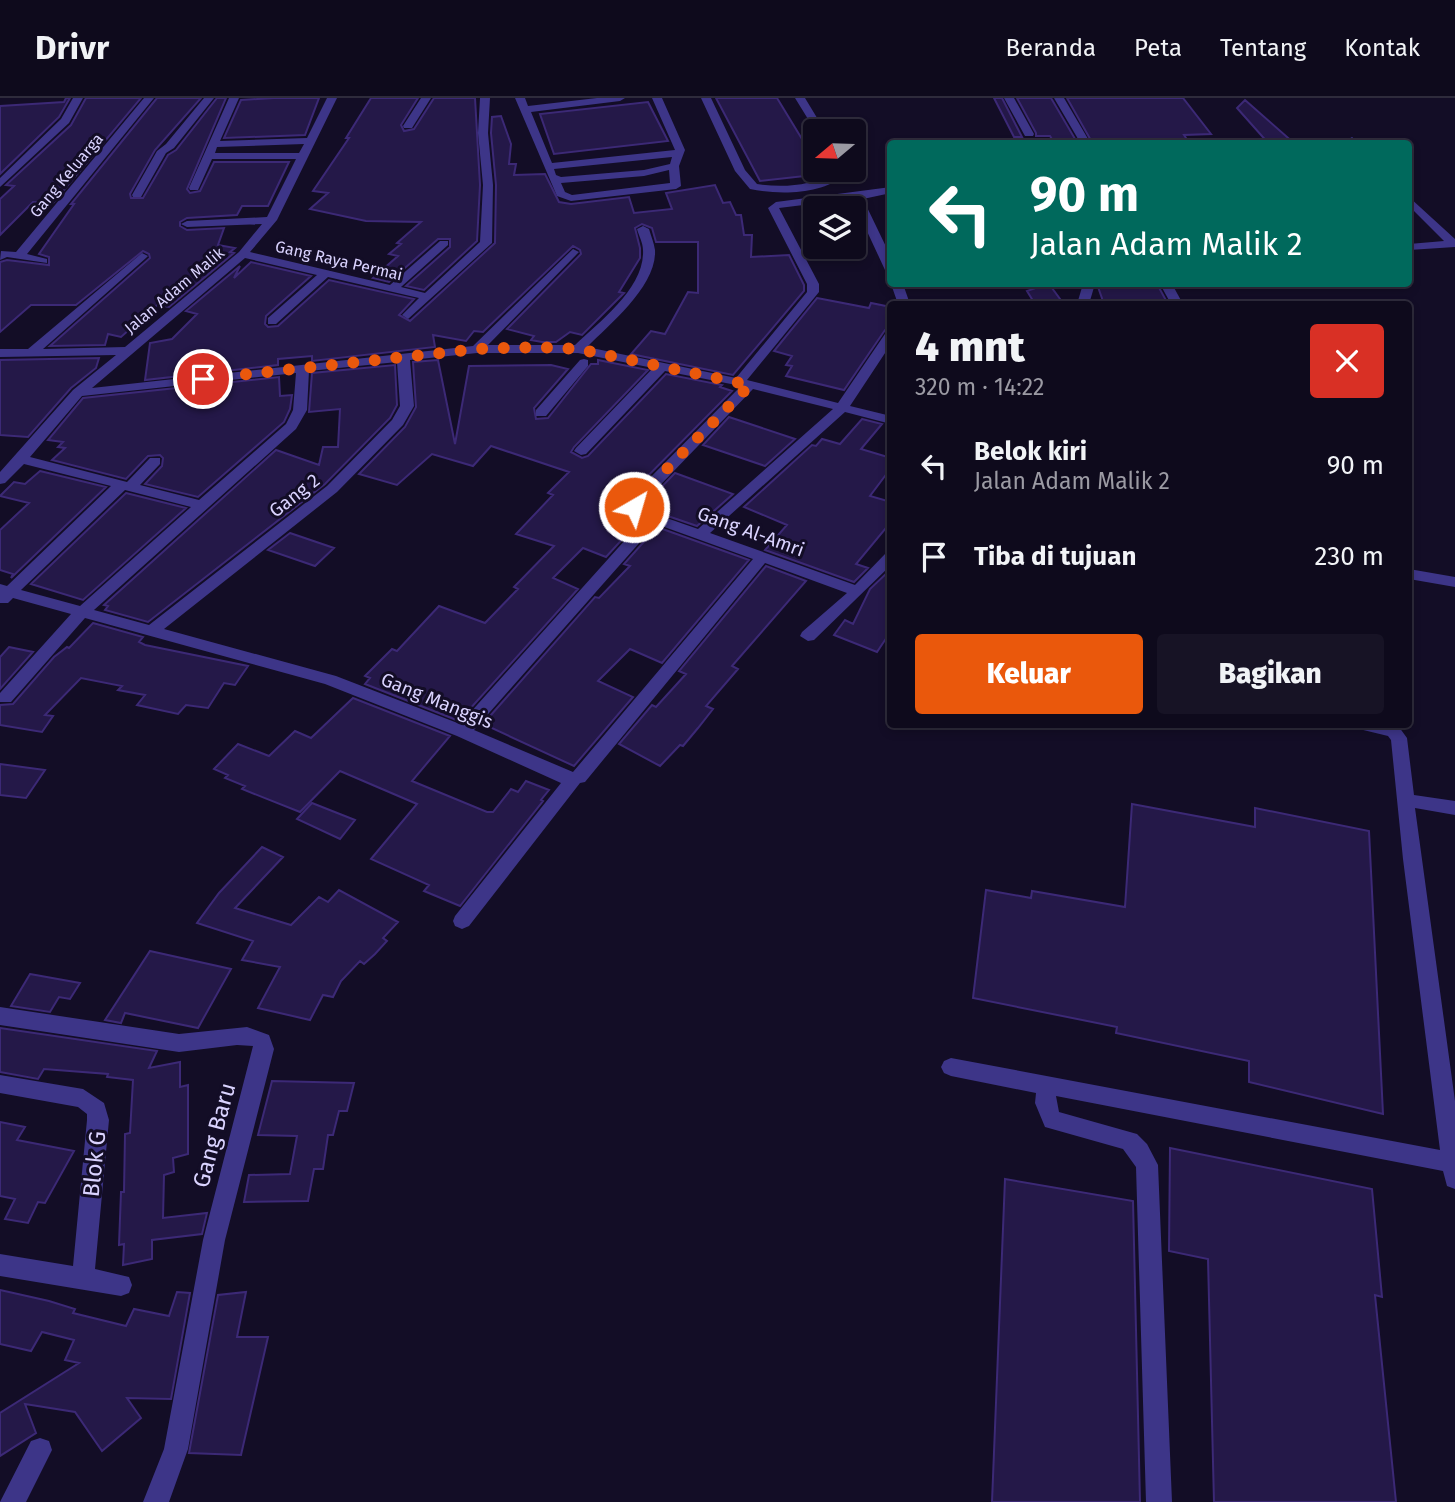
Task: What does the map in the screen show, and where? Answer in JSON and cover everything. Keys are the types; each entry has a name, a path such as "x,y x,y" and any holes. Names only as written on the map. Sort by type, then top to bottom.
{"street":[{"path":"0,184 65,121 78,98"},
{"name":"Gang Keluarga","path":"19,257 149,98"},
{"path":"136,195 162,151 170,146 209,98"},
{"path":"194,188 234,98"},
{"name":"Jalan Adam Malik","path":"0,480 22,459 78,393 243,254 271,220 332,98"},
{"path":"408,126 426,98"},
{"path":"408,315 482,248 487,240 488,185 483,133 485,98"},
{"path":"520,98 561,194 571,198 676,186 674,166 679,153 657,98"},
{"path":"524,110 620,98"},
{"path":"706,98 740,170 754,187 789,188 823,182"},
{"path":"800,98 813,119"},
{"path":"1009,98 1030,134"},
{"path":"1059,98 1084,140"},
{"path":"215,144 312,141"},
{"path":"550,172 679,153"},
{"path":"209,156 305,156"},
{"path":"550,172 561,180 644,173 674,166"},
{"path":"463,732 653,518 634,507 634,502 744,383 813,292 813,284 773,208 776,205 887,191"},
{"path":"862,194 857,198 858,201 887,262"},
{"path":"1412,203 1454,244"},
{"path":"187,224 271,220"},
{"path":"541,413 643,276 649,253 643,229"},
{"path":"392,289 444,243"},
{"path":"1412,247 1454,244"},
{"path":"477,349 573,252"},
{"path":"2,254 43,261"},
{"name":"Gang Raya Permai","path":"243,254 428,298"},
{"path":"32,352 142,256"},
{"path":"272,321 326,273"},
{"path":"78,393 477,349 586,356 662,366 744,383 887,419"},
{"path":"0,353 125,351"},
{"name":"Gang 2","path":"152,630 332,489 398,422 407,406 403,357"},
{"path":"702,533 841,409 884,357"},
{"path":"581,451 662,366"},
{"path":"5,698 81,613 291,426 300,410 303,367"},
{"path":"22,459 201,505"},
{"path":"3,594 155,461"},
{"name":"Gang Al-Amri","path":"653,518 702,533 858,591"},
{"path":"462,921 574,779 579,777 763,556"},
{"path":"808,636 858,591 887,560"},
{"path":"1412,575 1455,582"},
{"name":"Gang Manggis","path":"3,594 152,630 330,680 463,732 567,779 574,779"},
{"path":"951,1067 1454,1171 1399,738 1393,731 1379,728"},
{"path":"1405,800 1455,808"},
{"name":"Gang Baru","path":"0,1016 116,1031 178,1043 241,1035 252,1035 262,1041 264,1049 214,1240 176,1449 156,1502"},
{"name":"Blok G","path":"0,1084 83,1098 97,1110 99,1120 83,1278"},
{"path":"1047,1085 1045,1103 1052,1120 1129,1141 1147,1165 1158,1502"},
{"path":"0,1265 121,1285"},
{"path":"12,1502 40,1450"}],"building":[{"path":"66,98 70,98 59,117 0,174 0,106 64,102"},
{"path":"86,98 141,98 53,203 33,202 0,235 0,199 14,186 6,185 71,125"},
{"path":"157,98 201,98 155,150 130,194 131,198 143,198 168,155 176,150 217,98 226,98 187,189 190,193 200,191 214,162 289,162 268,206 242,206 237,215 187,218 180,222 180,226 187,230 224,228 218,245 235,248 230,252 234,253 169,307 157,305 121,337 108,334 105,345 50,346 150,258 149,254 143,251 76,305 31,305 0,332 0,262 7,260 49,265 49,257 39,254 74,204 71,204"},
{"path":"319,98 305,135 224,138 241,100"},
{"path":"371,98 418,98 401,125 404,131 414,129 434,98 475,98 480,185 477,241 424,290 406,286 450,247 450,239 438,239 389,282 373,278 398,256 389,254 401,244 397,243 421,222 366,221 310,209 328,193 313,191 349,138 346,138"},
{"path":"716,98 777,98 803,141 803,176 760,181"},
{"path":"994,98 1002,98 1022,137 1014,137"},
{"path":"1017,98 1051,98 1076,140 1052,140 1050,136 1036,136"},
{"path":"1067,98 1183,98 1211,134 1184,135 1187,140 1091,140"},
{"path":"1245,100 1290,140 1265,140 1237,108"},
{"path":"648,102 668,141 554,154 540,114"},
{"path":"501,116 511,144 509,164 516,164 514,175 545,174 559,202 571,204 629,197 634,213 672,209 666,193 715,185 723,203 730,202 736,215 741,215 744,235 752,235 751,257 789,255 804,285 804,291 733,375 631,354 651,331 665,334 688,292 698,293 698,242 656,242 652,228 642,224 635,228 640,258 619,292 624,293 582,335 570,332 556,342 542,342 531,340 534,336 507,329 581,254 580,250 573,246 483,332 474,331 466,341 433,335 435,347 312,361 312,356 278,359 278,365 145,380 150,343 172,339 197,314 186,311 240,266 234,278 251,262 311,276 266,316 265,324 268,327 278,326 329,280 414,299 399,315 410,321 495,243 496,185 491,133 492,117"},
{"path":"1051,287 1062,301 1033,301 1027,291"},
{"path":"1098,287 1159,287 1166,301 1103,301"},
{"path":"817,298 869,308 871,303 887,306 887,329 844,390 786,376 792,366 786,365 792,356 774,351"},
{"path":"99,358 96,368 71,388 28,437 0,435 0,360"},
{"path":"438,360 455,444 469,366 551,365 568,369 534,408 536,419 548,418 591,364 598,364 598,360 648,370 574,447 571,452 582,458 588,456 666,374 722,385 720,387 732,391 627,497 626,510 640,520 606,557 583,548 553,578 578,589 459,721 365,684 370,678 365,676 392,649 397,651 439,606 485,623 518,589 514,587 554,546 516,534 553,495 548,493 569,472 491,446 473,466 432,454 397,485 359,474 405,427 416,407 413,362"},
{"path":"395,365 397,405 390,418 325,484 148,622 105,610 108,606 104,605 276,450 319,465 323,447 338,447 340,409 309,412 312,373"},
{"path":"279,377 280,396 292,395 284,422 198,497 145,484 162,466 163,458 160,455 148,456 126,479 52,460 65,448 58,447 63,442 48,440 83,398"},
{"path":"729,417 795,439 765,466 703,445"},
{"path":"862,419 882,424 861,449 887,457 887,473 870,496 887,501 887,527 856,564 868,568 854,582 765,550 787,525 744,507 812,445 816,446 822,439 840,444"},
{"path":"40,471 106,487 11,578 13,574 0,570 0,530 29,503 0,496 14,482 25,484"},
{"path":"675,473 733,494 697,526 659,513 645,504"},
{"path":"126,493 186,508 83,600 31,584"},
{"path":"657,527 749,560 662,663 630,649 598,681 633,697 574,766 483,724 595,597 599,598 630,566 624,564"},
{"path":"290,533 334,548 315,566 268,550"},
{"path":"766,566 806,581 732,666 738,669 706,706 713,709 698,728 683,746 680,745 660,766 619,744 652,705 656,707 686,674 679,671"},
{"path":"887,573 887,637 877,652 834,635 845,620 853,624 870,589"},
{"path":"93,623 143,637 139,642 145,645 248,666 235,685 224,683 208,708 186,705 178,714 137,705 145,695 118,690 122,686 81,678 45,715 53,716 42,732 0,725 0,705 13,704 54,657 69,648"},
{"path":"9,647 33,652 0,689 0,657"},
{"path":"353,698 450,736 412,781 487,812 493,812 511,789 518,792 526,781 549,790 460,906 424,891 429,885 371,859 417,804 340,771 300,812 242,789 245,786 225,778 228,775 214,769 238,744 269,756 295,731 311,738"},
{"path":"0,764 45,770 26,798 0,795"},
{"path":"312,803 355,820 340,839 297,819"},
{"path":"1132,804 1255,827 1255,808 1369,831 1383,1114 1249,1082 1249,1061 1116,1033 1117,1027 973,998 986,890 1031,898 1032,891 1125,907"},
{"path":"262,847 283,857 235,908 291,925 319,897 328,902 339,890 398,922 383,938 387,941 375,954 364,964 360,961 341,981 333,997 323,995 310,1020 258,1008 280,967 242,960 253,941 197,923 219,893"},
{"path":"150,951 231,969 198,1028 125,1013 121,1023 105,1020"},
{"path":"30,974 80,983 70,999 59,997 50,1012 11,1006"},
{"path":"0,1028 157,1051 149,1068 180,1062 180,1087 188,1085 188,1154 173,1158 174,1172 164,1175 163,1218 207,1213 202,1234 152,1240 152,1259 123,1265 124,1244 119,1245 121,1192 124,1192 125,1134 130,1133 133,1080 107,1077 108,1074 44,1069 38,1079 0,1072"},
{"path":"272,1081 354,1083 347,1111 339,1111 333,1135 328,1135 323,1169 314,1169 308,1201 244,1202 249,1175 290,1174 297,1136 258,1135"},
{"path":"0,1122 25,1127 17,1140 74,1151 45,1203 38,1202 28,1223 5,1219 15,1199 0,1196"},
{"path":"1170,1148 1372,1189 1382,1297 1375,1295 1396,1502 1214,1502 1208,1259 1169,1251"},
{"path":"1005,1179 1133,1201 1140,1502 992,1502"},
{"path":"0,1290 49,1301 75,1309 73,1313 126,1326 134,1309 169,1316 177,1292 190,1293 171,1399 127,1398 141,1418 102,1451 75,1412 25,1404 36,1433 0,1456 0,1413 79,1363 65,1360 74,1340 42,1332 31,1351 0,1344"},
{"path":"246,1292 237,1337 268,1337 241,1455 189,1453 218,1295"}],"route":[{"path":"203,379 477,349 537,347 578,349 750,385 634,502 634,507"}]}
